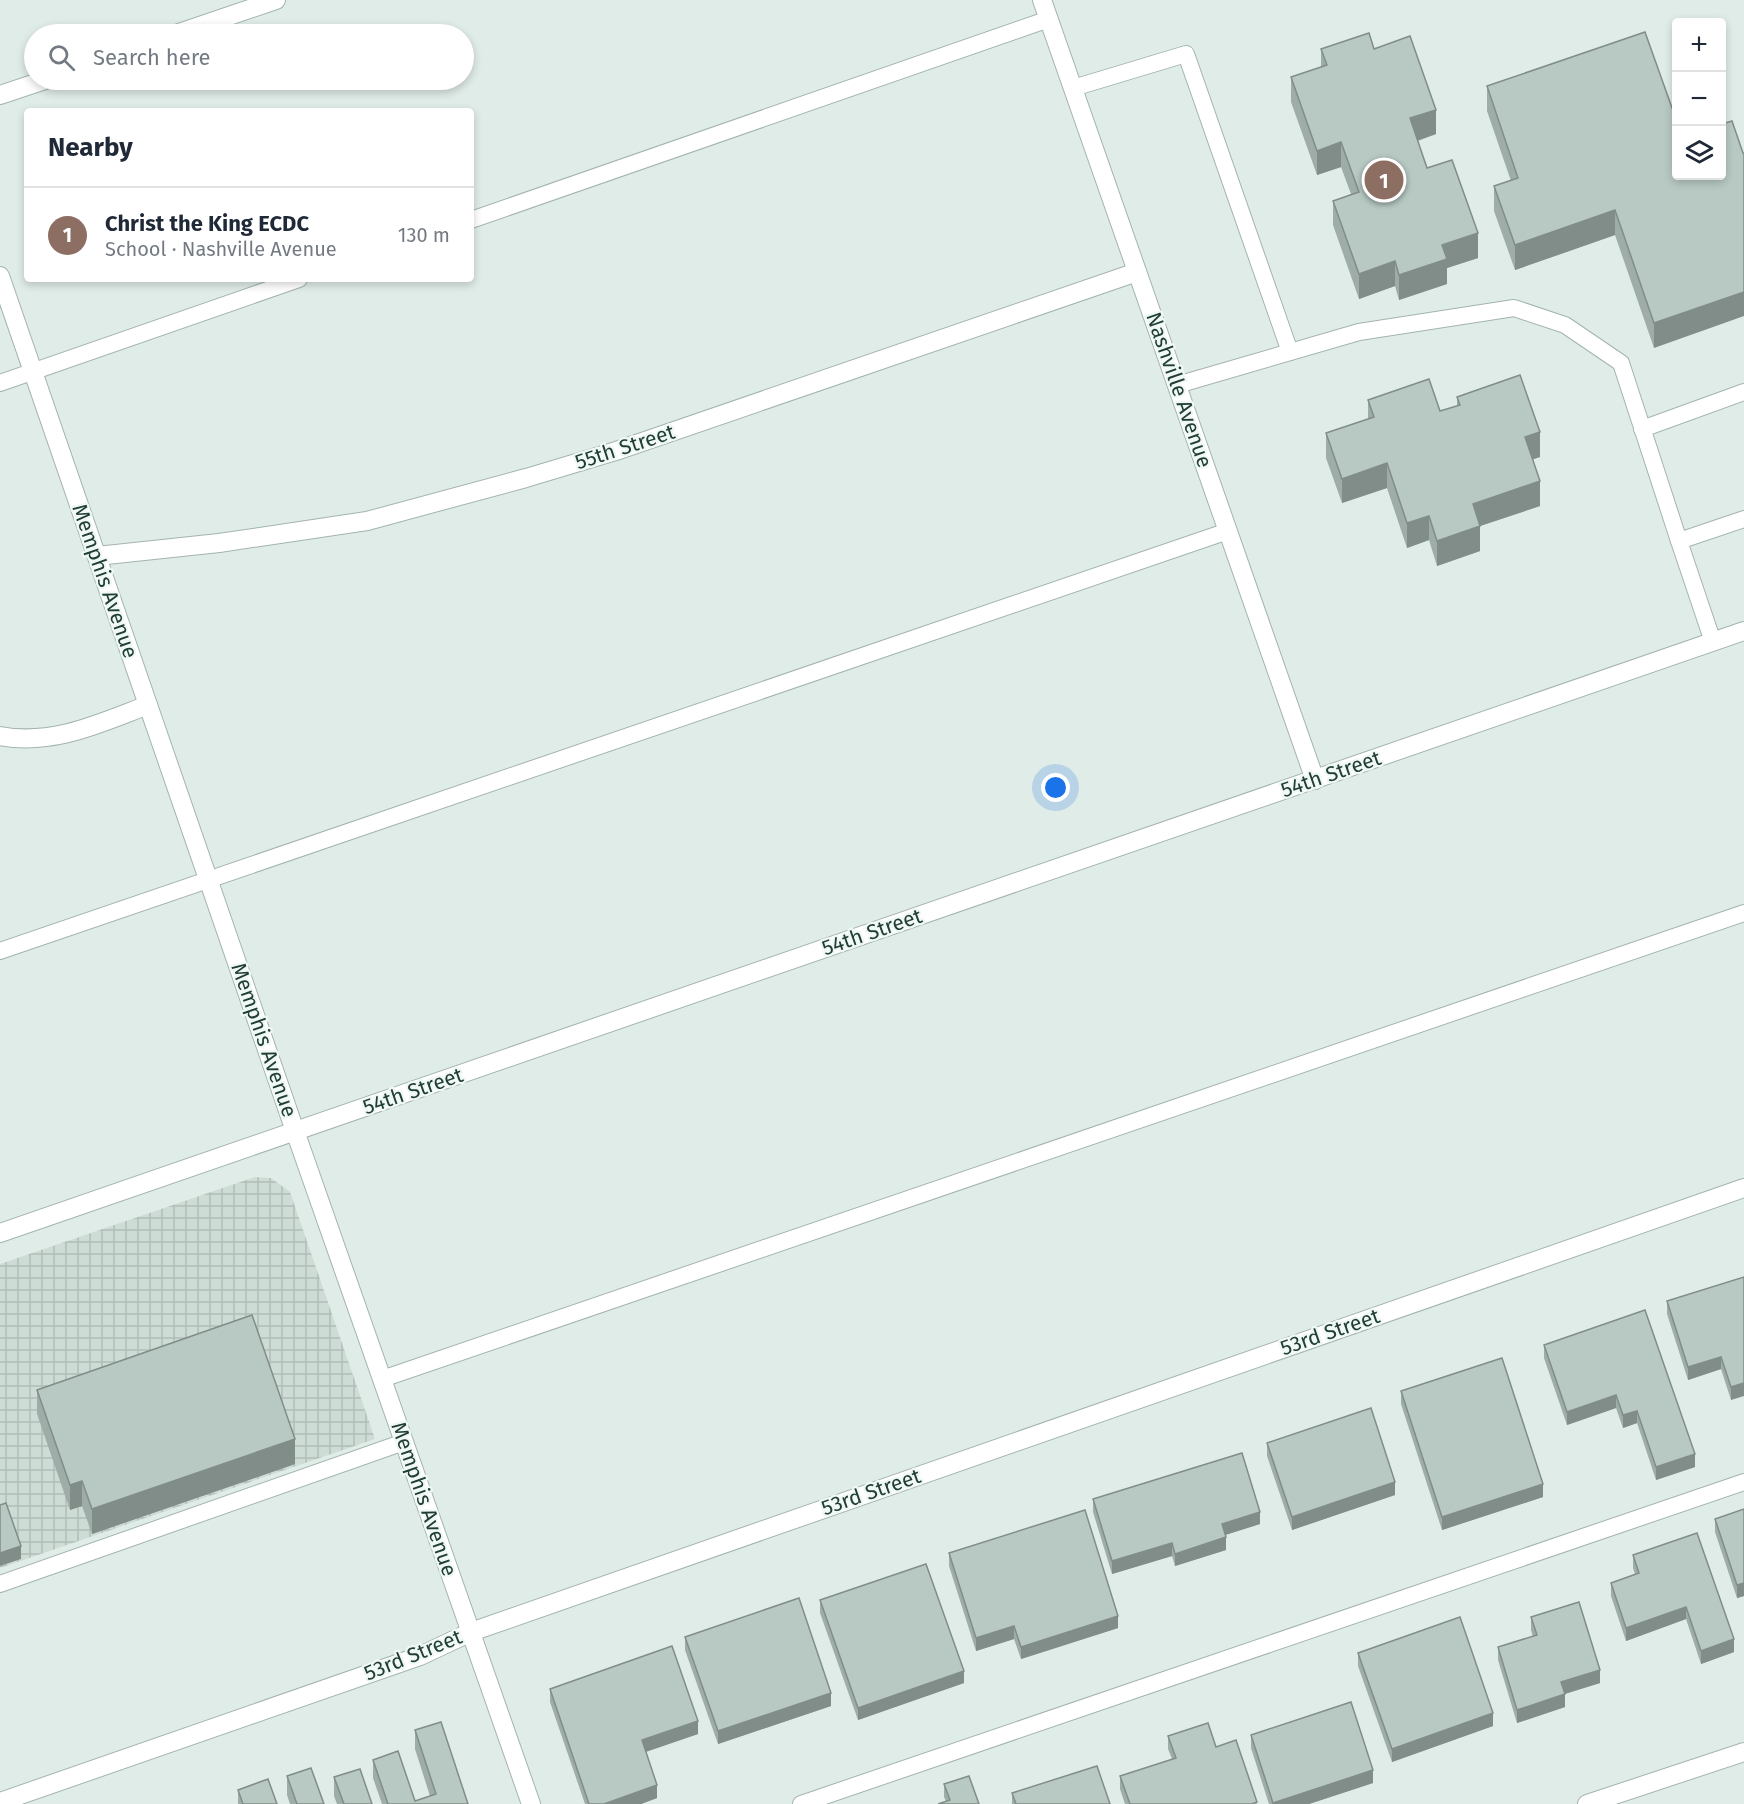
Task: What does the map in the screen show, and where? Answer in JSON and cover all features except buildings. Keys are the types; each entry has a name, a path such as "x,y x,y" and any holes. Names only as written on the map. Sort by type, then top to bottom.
{"street":[{"path":"205,24 276,0"},
{"name":"Nashville Avenue","path":"1042,0 1315,780"},
{"path":"0,95 24,87"},
{"name":"55th Street","path":"97,556 219,543 367,521 526,478 616,451 1137,272"},
{"name":"Memphis Avenue","path":"0,276 295,1131 531,1804"},
{"name":"54th Street","path":"0,1233 1744,631"},
{"path":"0,736 15,739 68,735 148,705"},
{"name":"53rd Street","path":"0,1802 420,1656 471,1632 1744,1188"},
{"path":"1587,1804 1744,1752"}],"lane":[{"path":"474,218 1049,19"},
{"path":"1073,88 1186,54 1290,352"},
{"path":"0,383 290,282"},
{"path":"1177,385 1359,332 1514,308 1565,325 1621,363 1713,642"},
{"path":"1642,429 1744,392"},
{"path":"1679,541 1744,519"},
{"path":"0,951 1228,531"},
{"path":"382,1379 1744,912"},
{"path":"0,1584 404,1442"},
{"path":"801,1804 1744,1482"}],"shaded area":[{"path":"255,1177 271,1178 290,1192 375,1439 0,1568 0,1264"}],"place":[{"name":"Christ the King ECDC","path":"1384,180"}]}
